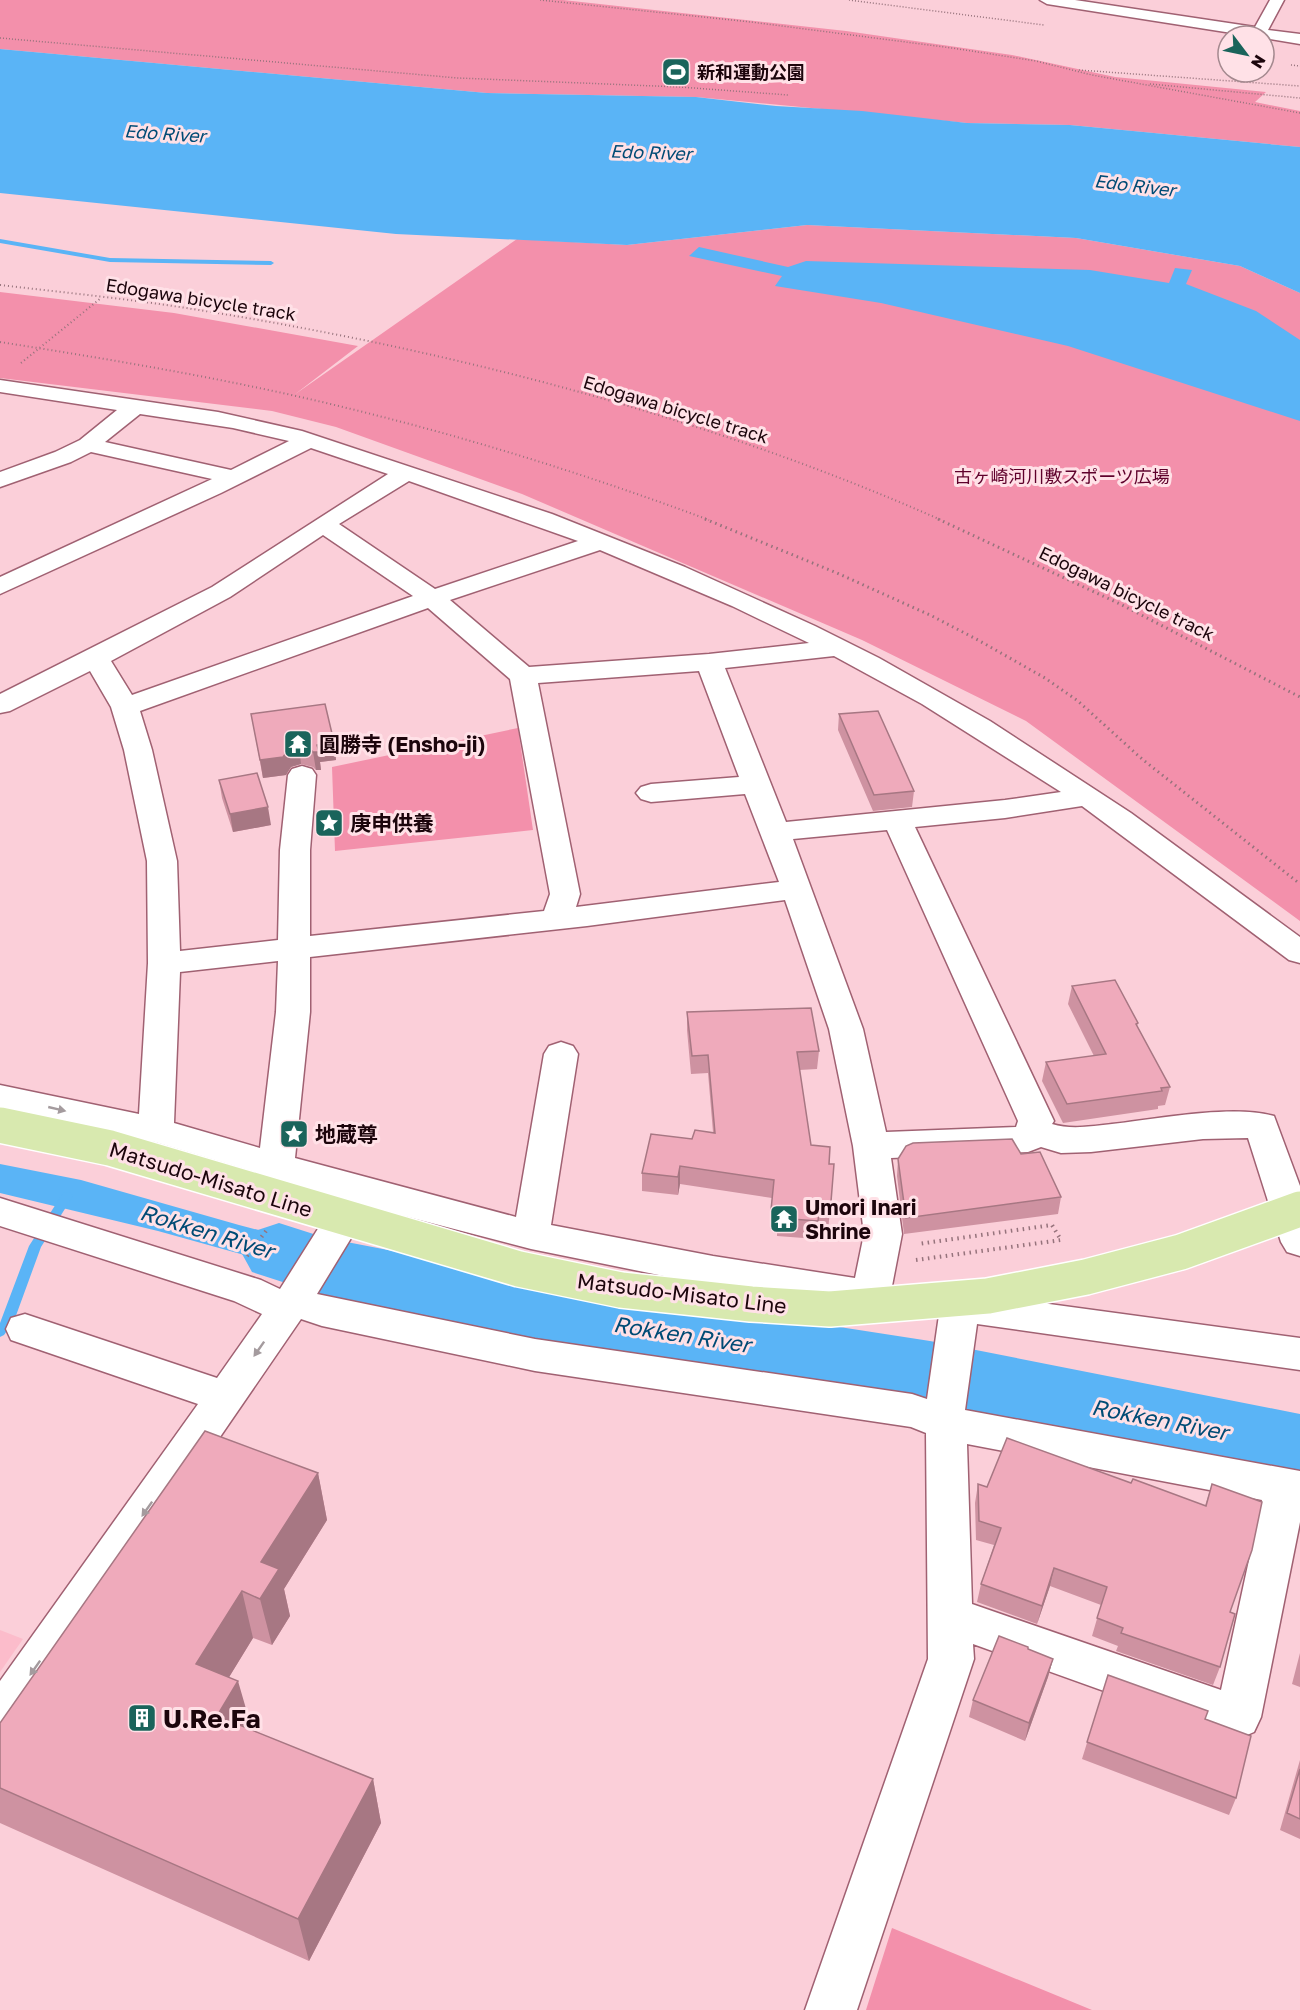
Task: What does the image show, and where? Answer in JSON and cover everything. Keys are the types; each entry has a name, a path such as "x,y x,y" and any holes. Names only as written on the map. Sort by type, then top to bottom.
{"main road":[{"name":"Matsudo-Misato Line","path":"0,1125 121,1151 519,1269 621,1290 830,1309 988,1296 1086,1277 1181,1252 1300,1209"}],"street":[{"path":"1047,0 1088,3 1216,25"},
{"path":"1263,24 1270,7 1291,15"},
{"path":"1276,35 1300,39"},
{"path":"4,390 136,406 243,423 308,440 480,496 602,541 729,596 837,648 932,698 1010,746 1226,896 1300,953"},
{"path":"0,480 63,457 88,445 136,406"},
{"path":"0,586 308,440"},
{"path":"88,445 233,477"},
{"path":"0,705 96,658 221,592 323,524 407,472"},
{"path":"323,524 432,598 523,676 565,894 557,918"},
{"path":"125,707 432,598 602,541"},
{"path":"523,676 709,662 837,648"},
{"path":"96,658 125,707 138,750 162,861 164,963 141,1127"},
{"path":"709,662 776,832 846,1029 871,1146 883,1234 870,1296"},
{"path":"276,1164 293,1012 295,850 302,775"},
{"path":"651,793 757,784"},
{"path":"776,832 1005,809 1086,797"},
{"path":"871,1146 1028,1138 1036,1121 897,819"},
{"path":"164,963 797,889"},
{"path":"531,1235 561,1054"},
{"path":"0,1097 141,1127 276,1164 361,1191 531,1235 713,1271 870,1296 958,1318 1300,1354"},
{"path":"1032,1131 1061,1140 1091,1139 1203,1126 1262,1125 1300,1242"},
{"path":"0,1144 46,1144 141,1127"},
{"path":"0,1719 290,1305 361,1191"},
{"path":"0,1212 290,1305 535,1354 851,1400 946,1417 1293,1488 1238,1716 950,1616"},
{"path":"831,2010 951,1659 946,1417 958,1318"},
{"path":"25,1329 226,1397"}],"path":[{"path":"540,0 872,36 1010,56 1123,81 1300,113"},
{"path":"849,0 1044,25"},
{"path":"0,38 458,78 788,94"},
{"path":"1068,69 1300,86"},
{"path":"1123,81 1300,98"},
{"name":"Edogawa bicycle track","path":"0,285 176,306 281,324 465,363 561,387 737,441 812,467 1047,568 1189,638 1300,697"},
{"path":"39,348 102,297"},
{"path":"912,1260 1060,1240 1053,1225 917,1244"},
{"path":"242,1262 268,1228"}],"shaded area":[{"path":"0,1630 23,1639 0,1672"}],"green space":[{"name":"新和運動公園","path":"0,0 563,0 846,31 1012,55 1115,77 1266,92 1255,102 1300,111 1300,147 1070,125 967,123 696,97 487,93 0,49"},
{"name":"古ヶ崎河川敷スポーツ広場","path":"807,225 1076,238 1240,266 1300,293 1300,921 1026,721 862,640 522,494 336,427 272,411 0,378 0,292 174,313 358,346 294,395 517,239 627,245"},
{"path":"518,728 533,830 335,851 332,767"},
{"path":"892,1928 1092,2010 866,2010"}],"water":[{"name":"Edo River","path":"0,49 487,93 696,97 776,106 862,111 967,123 1070,125 1300,147 1300,293 1240,266 1076,238 807,225 627,245 396,234 0,193"},
{"path":"699,247 788,267 806,261 1090,270 1169,283 1175,268 1192,270 1186,284 1256,311 1300,340 1300,421 1068,346 881,303 775,286 782,276 689,256"},
{"path":"0,1164 81,1180 239,1225 375,1260 359,1287 158,1231 0,1193"}],"building":[{"path":"325,704 334,742 317,745 319,752 299,746 289,749 283,757 260,760 251,714"},
{"path":"878,711 914,791 874,795 839,714"},
{"path":"257,773 268,807 230,814 219,780"},
{"path":"1115,980 1170,1087 1161,1088 1162,1091 1067,1104 1046,1062 1106,1054 1072,986"},
{"path":"811,1008 819,1051 797,1052 811,1145 830,1147 829,1164 834,1164 830,1214 819,1213 818,1221 778,1218 779,1211 771,1210 774,1180 680,1166 678,1177 642,1173 651,1134 692,1139 695,1130 715,1133 708,1055 692,1056 687,1012"},
{"path":"1012,1139 1021,1154 1040,1152 1061,1197 906,1218 898,1159 906,1146 913,1143"},
{"name":"U.Re.Fa","path":"205,1431 318,1473 261,1562 279,1569 260,1599 242,1591 196,1664 238,1681 217,1716 373,1779 298,1919 0,1788 0,1723"},
{"path":"1007,1438 1131,1483 1133,1479 1206,1506 1212,1484 1262,1502 1252,1550 1230,1612 1235,1614 1220,1667 1121,1633 1123,1628 1097,1618 1107,1587 1054,1568 1042,1606 981,1584 1001,1528 979,1521 978,1484 987,1487"},
{"path":"999,1636 1053,1659 1029,1723 973,1700"},
{"path":"1108,1675 1208,1711 1205,1719 1251,1736 1236,1798 1087,1742"},
{"path":"1300,1769 1300,1819 1287,1813"}],"waterway":[{"path":"0,241 110,260 271,263"},
{"path":"0,1332 8,1321 35,1246 67,1196"},
{"name":"Rokken River","path":"279,1252 326,1267 569,1315 930,1373 1300,1448"}],"place":[{"name":"新和運動公園","path":"676,72"},
{"name":"圓勝寺 (Ensho-ji)","path":"298,744"},
{"name":"庚申供養","path":"329,823"},
{"name":"地蔵尊","path":"294,1134"},
{"name":"Umori Inari Shrine","path":"784,1219"},
{"name":"U.Re.Fa","path":"142,1718"}]}
